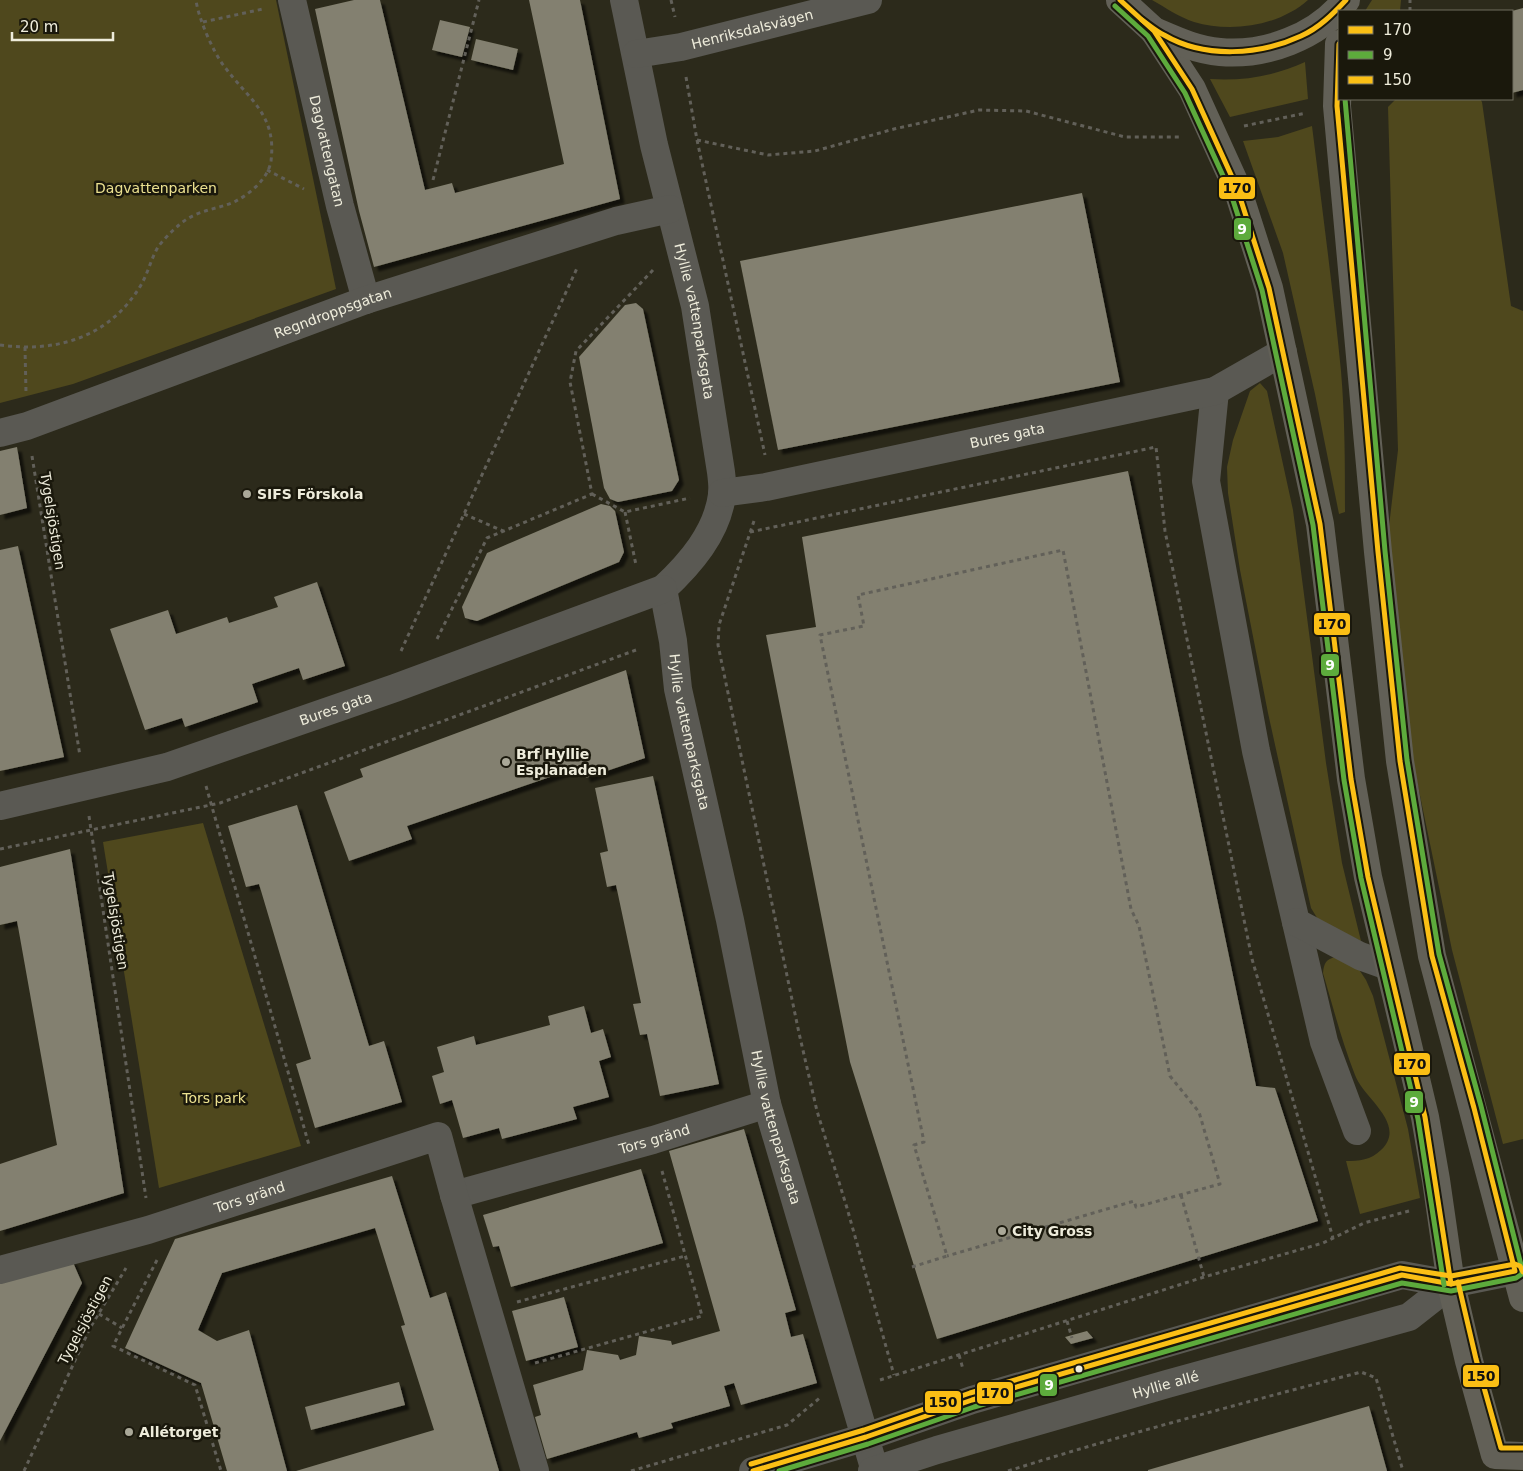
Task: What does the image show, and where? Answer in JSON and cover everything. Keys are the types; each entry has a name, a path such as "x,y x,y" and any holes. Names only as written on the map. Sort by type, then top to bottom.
{"main road":[{"path":"1120,0 1154,31 1192,89 1238,188 1270,288 1320,524 1351,779 1368,877 1425,1117 1451,1284 1492,1463 1523,1456"},
{"path":"1154,31 1186,45 1220,52 1254,51 1288,42 1318,26 1344,5"},
{"path":"1338,75 1337,106 1378,552 1400,761 1432,956 1474,1108 1523,1298"}],"street":[{"name":"Hyllie vattenparksgata","path":"624,0 654,145 695,306 720,463 722,493 720,509 698,552 680,574 663,589 674,641 678,689 730,920 768,1104 866,1437 874,1471"},
{"name":"Henriksdalsvägen","path":"636,54 681,47 868,0"},
{"name":"Dagvattengatan","path":"292,1 340,206 366,300"},
{"name":"Regndroppsgatan","path":"0,433 27,426 366,300 616,220 670,209"},
{"name":"Bures gata","path":"722,493 766,487 1215,391 1283,352"},
{"path":"1215,391 1206,481 1256,751 1324,1042 1357,1131"},
{"name":"Bures gata","path":"0,806 167,767 416,680 663,589"},
{"path":"1296,922 1360,956 1388,966"},
{"name":"Tors gränd","path":"454,1195 653,1140 768,1104"},
{"name":"Tors gränd","path":"0,1270 148,1230 438,1136 535,1471"},
{"name":"Hyllie allé","path":"752,1471 866,1437 972,1400 1402,1275 1451,1284 1515,1271"},
{"name":"Hyllie allé","path":"874,1471 937,1450 1409,1317 1451,1284"}],"path":[{"path":"0,344 25,347 52,346 90,334 118,314 141,285 159,246 180,224 200,212 235,201 261,184 270,162 270,136 263,113 223,65 203,22 196,0"},
{"path":"433,180 479,0"},
{"path":"203,22 292,1"},
{"path":"894,1375 847,1208 817,1111 798,1033 718,645 719,625 766,487 767,464 697,140 768,154 815,151 894,129 979,110 1026,111 1125,137 1176,138 1213,133 1337,106"},
{"path":"592,494 570,382 576,351 679,243"},
{"path":"398,657 581,259"},
{"name":"Tygelsjöstigen","path":"24,1471 90,1328 148,1230 146,1194 85,786 27,426 25,347"},
{"path":"750,532 1156,448 1165,531 1252,959 1333,1238"},
{"path":"592,494 626,512 722,493"},
{"path":"416,680 486,538 592,494"},
{"path":"626,512 636,564 663,589"},
{"path":"464,514 504,531"},
{"path":"912,1267 1134,1201 1136,1207 1220,1184 1199,1112 1170,1076 1138,926 1131,909 1063,550 858,595 864,626 820,635 924,1142 914,1145 947,1256"},
{"path":"0,849 211,804 636,650"},
{"path":"197,757 318,1174"},
{"path":"506,1371 702,1316 653,1140"},
{"path":"1181,1195 1204,1277"},
{"path":"631,1471 787,1424 819,1397 852,1389 1204,1277 1323,1243 1364,1223 1440,1205"},
{"path":"178,1220 113,1346 195,1386 221,1471"},
{"path":"488,1310 685,1256"},
{"path":"98,1314 122,1328"},
{"path":"1008,1471 1148,1429 1362,1372 1376,1378 1403,1471"}],"green space":[{"name":"Dagvattenparken","path":"0,0 276,0 336,289 73,384 0,403"},
{"path":"1152,0 1308,0 1283,16 1269,21 1239,27 1223,27 1188,20"},
{"path":"1372,0 1401,0 1400,10 1366,10"},
{"path":"1305,62 1308,99 1230,117 1210,79 1235,79 1259,76 1282,71"},
{"path":"1395,100 1481,100 1482,102 1511,306 1523,311 1523,1139 1503,1144 1452,950 1411,752 1385,560 1398,450 1388,107"},
{"path":"1312,126 1341,371 1345,512 1339,514 1315,394 1283,253 1243,141 1278,137"},
{"path":"1260,383 1267,391 1293,510 1326,763 1342,863 1361,941 1319,921 1311,908 1268,713 1240,570 1228,493 1227,467 1233,440 1250,391"},
{"name":"Tors park","path":"203,823 301,1146 159,1188 103,842"},
{"path":"1336,957 1358,968 1373,996 1408,1129 1420,1198 1360,1214 1346,1161 1356,1161 1373,1156 1381,1150 1388,1140 1389,1131 1387,1121 1381,1111 1355,1075 1342,1037 1323,973 1326,962"}],"building":[{"path":"354,0 380,0 425,190 452,183 455,193 564,164 529,0 580,0 620,199 374,267 359,211 315,9"},
{"path":"1523,8 1523,90 1513,93 1513,11"},
{"path":"440,20 470,27 462,57 432,50"},
{"path":"476,39 518,49 513,70 471,60"},
{"path":"1082,193 1120,382 778,450 740,261"},
{"path":"636,303 643,309 679,480 672,491 618,502 610,499 604,488 579,357 625,305"},
{"path":"17,447 27,508 0,515 0,451"},
{"path":"1128,471 1256,1086 1275,1088 1318,1221 937,1339 850,1062 766,635 816,627 802,537"},
{"path":"601,504 610,506 615,511 624,552 619,562 477,621 465,618 462,607 487,553"},
{"path":"18,546 64,757 0,771 0,550"},
{"path":"317,582 345,666 303,680 299,668 252,684 258,702 185,727 182,718 145,730 110,629 168,610 176,634 227,617 229,623 278,607 274,597"},
{"name":"Brf Hyllie Esplanaden","path":"626,670 645,758 586,778 582,766 407,826 412,839 349,861 324,792 363,777 360,769"},
{"path":"653,776 719,1084 660,1096 647,1034 640,1035 633,1004 641,1003 616,885 607,887 600,853 608,851 595,788"},
{"path":"297,805 369,1046 384,1041 402,1102 315,1128 296,1064 311,1059 259,884 246,887 228,826"},
{"path":"70,849 124,1193 0,1231 0,1164 57,1145 17,921 0,925 0,867"},
{"path":"584,1006 591,1033 603,1029 611,1057 599,1061 609,1097 573,1107 577,1119 502,1139 499,1128 463,1138 452,1100 440,1104 432,1076 444,1072 437,1047 474,1036 476,1045 550,1025 548,1016"},
{"path":"744,1129 796,1310 785,1313 791,1337 803,1334 817,1383 741,1405 734,1383 724,1386 730,1406 671,1423 673,1428 639,1438 637,1432 547,1459 535,1417 541,1415 533,1385 583,1370 587,1350 618,1355 620,1360 636,1355 639,1336 671,1341 672,1345 720,1331 669,1151"},
{"path":"641,1169 663,1243 511,1287 499,1246 493,1247 483,1215"},
{"path":"392,1176 430,1298 446,1292 499,1471 296,1471 434,1430 401,1326 405,1325 375,1228 222,1273 198,1330 217,1341 249,1330 287,1471 227,1471 201,1383 125,1348 175,1239"},
{"path":"72,1260 82,1283 0,1441 0,1283"},
{"path":"564,1297 578,1347 526,1361 512,1311"},
{"path":"1087,1331 1093,1338 1071,1344 1065,1337"},
{"path":"399,1382 405,1405 311,1430 305,1407"},
{"path":"1369,1406 1387,1471 1148,1471 1148,1470"}],"transit line":[{"name":"170","path":"1120,0 1154,31 1192,89 1237,188 1269,288 1320,524 1351,779 1368,877 1425,1117 1451,1284"},
{"name":"170","path":"1142,20 1155,30 1180,43 1197,48 1232,52 1268,47 1308,33 1346,0"},
{"name":"9","path":"1115,6 1148,36 1185,93 1230,191 1262,290 1313,525 1344,780 1361,878 1418,1119 1444,1285"},
{"name":"170","path":"753,1471 866,1437 972,1400 1402,1275 1451,1284 1515,1271 1474,1108 1432,956 1400,761 1378,552 1337,106 1338,75"},
{"name":"9","path":"779,1471 868,1444 974,1407 1402,1283 1451,1291 1516,1278 1522,1274 1481,1106 1439,954 1407,760 1385,551 1345,100"},
{"name":"150","path":"751,1464 864,1430 970,1393 1400,1268 1451,1276 1515,1264 1520,1266 1523,1272"},
{"name":"150","path":"1458,1282 1476,1359 1501,1448 1523,1448"}],"place":[{"name":"SIFS Förskola","path":"247,494"},
{"name":"Brf Hyllie Esplanaden","path":"506,762"},
{"name":"City Gross","path":"1002,1231"},
{"name":"Allétorget","path":"129,1432"}]}
